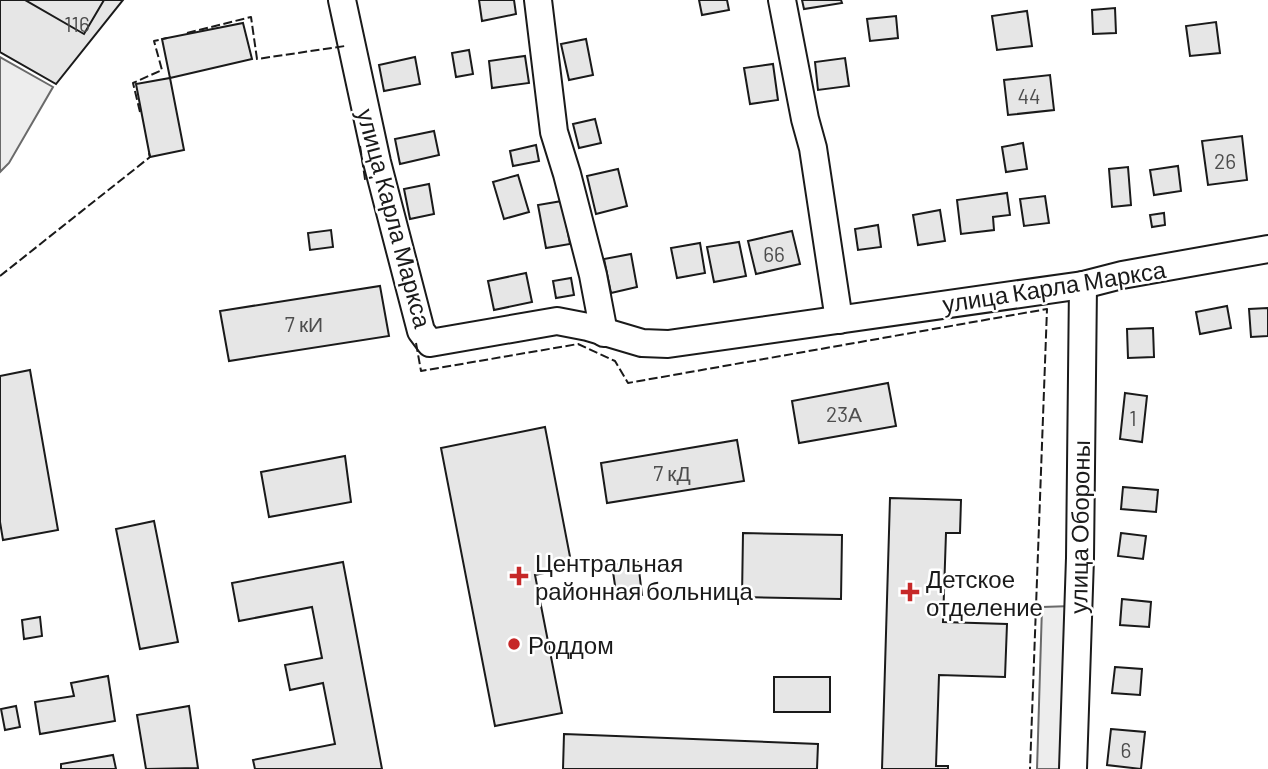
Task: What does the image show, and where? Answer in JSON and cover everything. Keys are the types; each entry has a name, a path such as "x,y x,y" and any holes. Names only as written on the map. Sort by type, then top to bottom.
{"street":[{"name":"улица Карла Маркса","path":"342,0 395,238 421,331 430,344 557,321 642,343 668,344 1083,285 1122,275 1268,249"},
{"path":"538,0 554,132 593,275 604,332"},
{"path":"782,0 813,148 839,320"},
{"name":"улица Обороны","path":"1073,769 1080,558 1083,285"}],"shaded area":[{"path":"0,57 53,87 9,163 0,172"},
{"path":"1072,606 1068,769 1037,769 1042,607"}],"building":[{"path":"0,0 123,0 56,84 0,52"},
{"path":"25,0 104,0 84,34"},
{"path":"479,0 514,0 516,14 482,21"},
{"path":"699,0 727,0 729,10 702,15"},
{"path":"802,0 841,0 842,3 804,9"},
{"path":"1115,8 1116,33 1093,34 1092,10"},
{"path":"1027,11 1032,46 997,50 992,16"},
{"path":"896,16 898,38 870,41 867,19"},
{"path":"1216,22 1220,53 1190,56 1186,26"},
{"path":"243,23 252,59 170,78 162,39"},
{"path":"586,39 593,75 569,80 561,44"},
{"path":"469,50 473,74 456,77 452,53"},
{"path":"525,56 529,83 492,88 489,61"},
{"path":"415,57 420,84 384,91 379,65"},
{"path":"845,58 849,86 818,90 815,62"},
{"path":"773,64 778,100 750,104 744,68"},
{"path":"1050,75 1054,110 1008,115 1004,80"},
{"path":"170,78 184,150 150,157 136,84"},
{"path":"595,119 601,143 579,148 573,124"},
{"path":"434,131 439,155 400,164 395,139"},
{"path":"1242,136 1247,180 1208,185 1202,141"},
{"path":"1023,143 1027,169 1006,172 1002,147"},
{"path":"536,145 539,161 513,166 510,151"},
{"path":"1178,166 1181,191 1154,195 1150,170"},
{"path":"1128,167 1131,205 1112,207 1109,169"},
{"path":"618,169 627,206 596,214 587,176"},
{"path":"518,175 529,212 504,219 493,182"},
{"path":"429,184 434,214 410,219 404,189"},
{"path":"1007,193 1010,215 993,217 994,230 961,234 957,200"},
{"path":"1045,196 1049,223 1024,226 1020,199"},
{"path":"562,201 570,244 546,248 538,205"},
{"path":"940,210 945,241 918,245 913,215"},
{"path":"1164,213 1165,225 1152,227 1150,215"},
{"path":"878,225 881,247 858,250 855,229"},
{"path":"331,230 333,247 310,250 308,233"},
{"path":"792,231 800,264 756,274 748,241"},
{"path":"739,242 746,276 714,282 707,247"},
{"path":"700,243 705,273 677,278 671,248"},
{"path":"631,254 637,287 611,293 604,259"},
{"path":"526,273 532,302 494,310 488,281"},
{"path":"571,278 574,295 556,298 553,281"},
{"path":"380,286 389,336 229,361 220,311"},
{"path":"1227,306 1231,328 1200,334 1196,312"},
{"path":"1268,308 1268,336 1251,337 1249,309"},
{"path":"1153,328 1154,357 1128,358 1127,329"},
{"path":"30,370 58,530 3,540 0,522 0,376"},
{"path":"888,383 896,426 799,443 792,401"},
{"path":"1125,393 1147,396 1142,442 1120,439"},
{"name":"Роддом","path":"545,427 572,567 535,575 562,713 495,726 441,448"},
{"path":"737,440 744,481 607,503 601,463"},
{"path":"345,456 351,502 269,517 261,472"},
{"path":"1123,487 1158,490 1156,512 1121,509"},
{"path":"890,498 961,500 960,533 946,533 943,622 1007,624 1005,677 939,675 936,766 948,766 948,769 882,769"},
{"path":"154,521 178,642 140,649 116,529"},
{"path":"743,533 842,535 841,599 742,597"},
{"path":"1121,533 1146,536 1143,559 1118,556"},
{"path":"343,562 382,769 255,769 253,760 335,744 323,683 290,690 285,665 322,658 312,607 239,621 232,583"},
{"path":"638,562 642,595 617,599 612,565"},
{"path":"1122,599 1151,602 1149,627 1120,625"},
{"path":"40,617 42,636 24,639 22,620"},
{"path":"1115,667 1142,669 1140,695 1112,693"},
{"path":"108,676 115,721 40,734 35,702 74,696 71,683"},
{"path":"774,677 830,677 830,712 774,712"},
{"path":"16,706 20,727 5,730 1,709"},
{"path":"189,706 198,768 146,769 137,715"},
{"path":"1111,729 1145,732 1141,769 1107,765"},
{"path":"564,734 818,744 817,769 563,769"},
{"path":"113,755 116,769 61,769 61,764"}],"fence":[{"path":"187,33 251,17 257,59 345,46"},
{"path":"140,112 133,83 162,70 154,41 167,38"},
{"path":"360,146 365,179 373,177"},
{"path":"0,276 150,157 149,153"},
{"path":"416,343 421,371 578,344 615,361 628,383 1047,309 1030,769"}],"place":[{"name":"Центральная районная больница","path":"519,576"},
{"name":"Детское отделение","path":"910,592"},
{"name":"Роддом","path":"514,644"}]}
